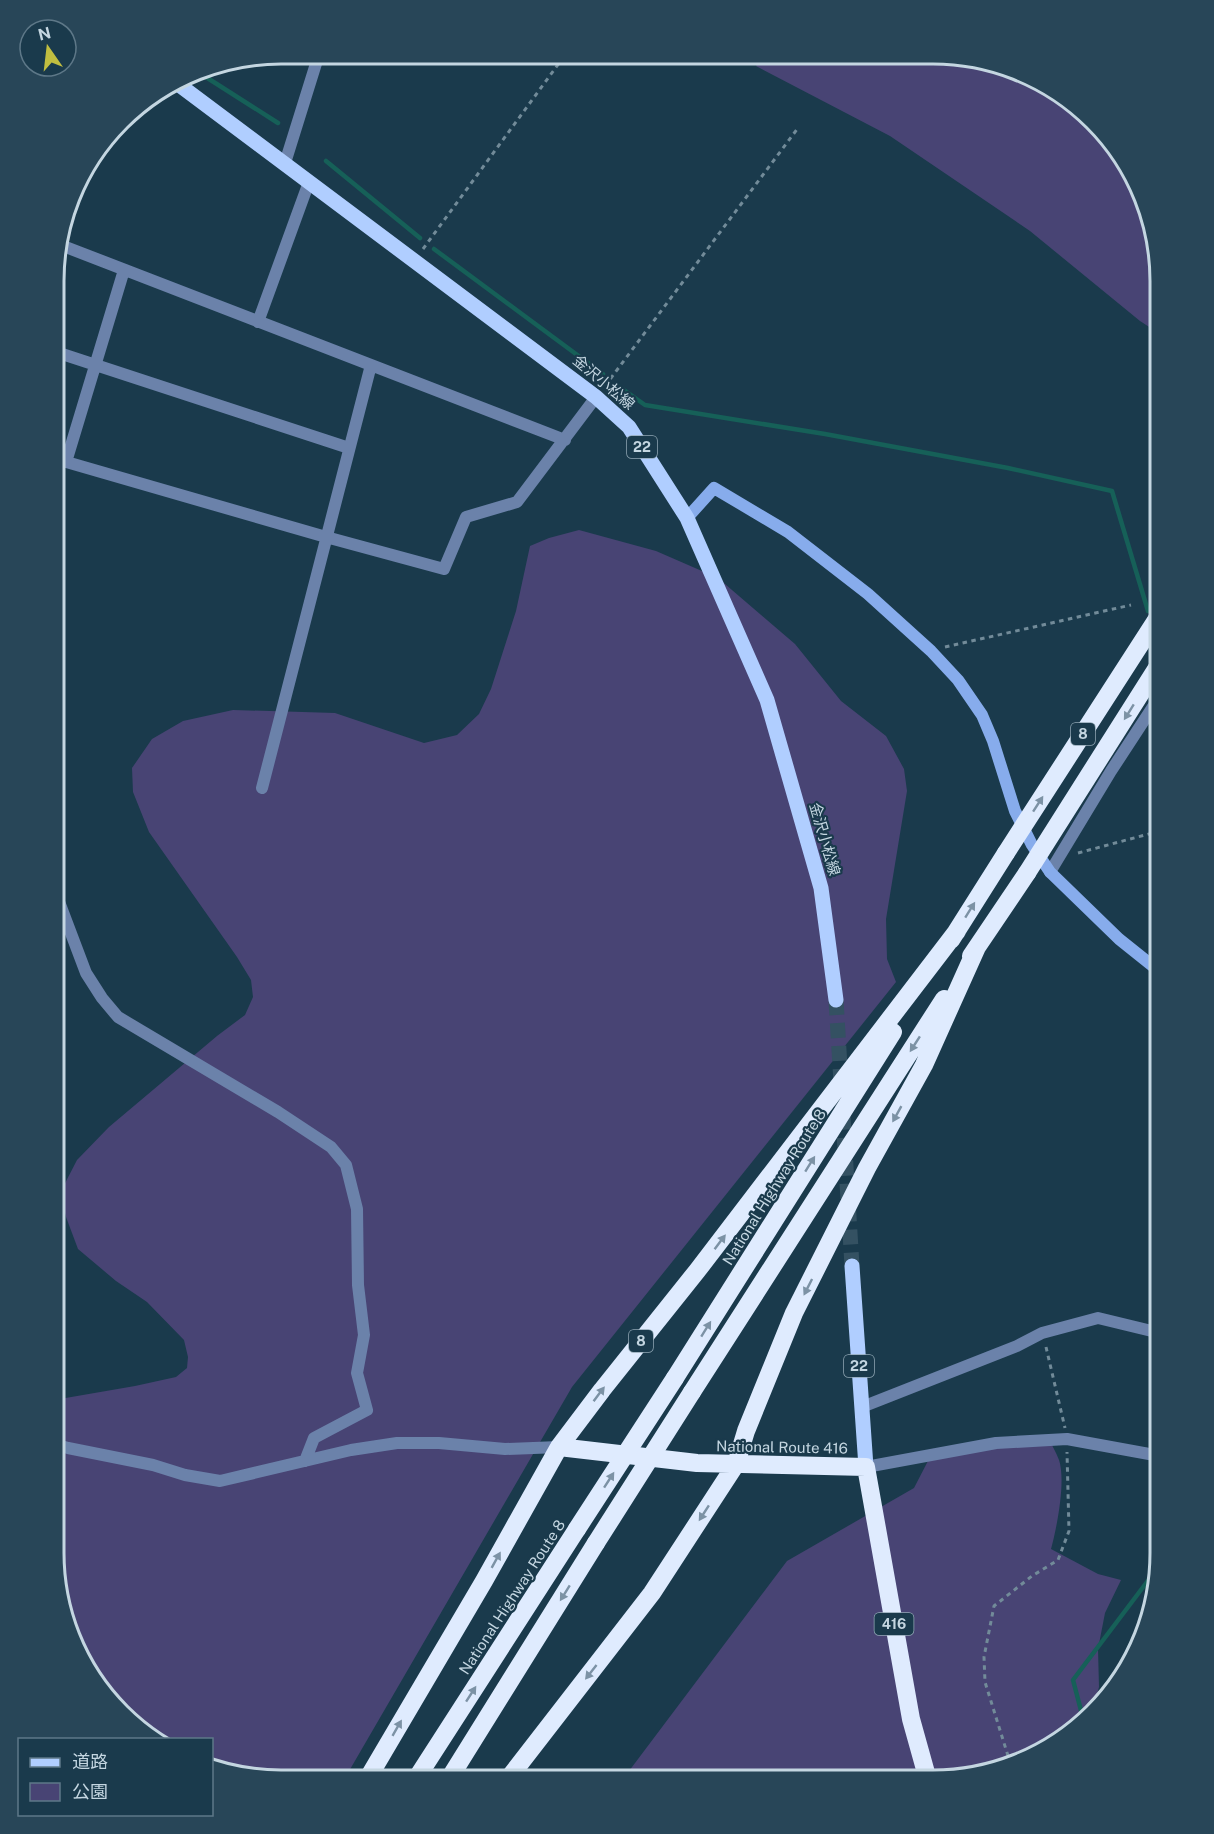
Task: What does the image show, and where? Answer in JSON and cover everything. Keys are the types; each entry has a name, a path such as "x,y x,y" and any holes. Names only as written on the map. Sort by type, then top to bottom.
{"highway":[{"name":"National Highway Route 8","path":"422,1770 675,1378 1006,853 1150,630"},
{"name":"8","path":"455,1770 692,1392 1150,679"},
{"name":"8","path":"373,1770 559,1447 957,931"},
{"name":"8","path":"515,1770 652,1593 736,1464 746,1431 794,1313 867,1168 924,1065 977,947"},
{"name":"National Route 416","path":"559,1447 697,1463 866,1467 911,1719 925,1770"}],"main road":[{"name":"金沢小松線","path":"184,88 596,397 629,427 687,518 766,700 821,888 836,1000"},
{"name":"22","path":"852,1266 866,1467"}],"street":[{"path":"285,163 316,64"},
{"path":"258,322 309,182"},
{"path":"67,248 565,440"},
{"path":"64,453 96,365 124,270"},
{"path":"64,355 349,447"},
{"path":"262,788 371,365"},
{"path":"64,462 444,569 466,517 517,502 596,397"},
{"path":"687,518 714,488 788,532 868,594 931,651 958,680 982,715 993,741 1015,811 1032,845 1050,872 1119,939 1150,964"},
{"path":"1050,872 1150,711"},
{"path":"64,915 86,973 102,999 118,1017 278,1112 331,1148 346,1165 357,1209 358,1285 364,1335 357,1373 366,1410 314,1438 305,1461"},
{"path":"862,1407 1017,1346 1042,1333 1098,1318 1150,1331"},
{"path":"866,1467 996,1443 1067,1439 1150,1454"},
{"path":"64,1447 220,1481 351,1450 397,1443 439,1443 506,1449 559,1447"}],"path":[{"path":"415,260 558,64"},
{"path":"596,397 798,128"},
{"path":"931,651 1131,605"},
{"path":"1059,858 1150,834"},
{"path":"1008,1756 986,1682 984,1657 994,1606 1032,1576 1058,1560 1069,1531 1067,1439 1042,1333"}],"green space":[{"path":"757,64 933,64 961,66 1016,81 1053,101 1076,118 1096,138 1113,161 1133,198 1148,253 1150,328 1030,231 890,136 756,66"},
{"path":"579,530 656,551 718,578 795,644 841,701 886,736 904,769 907,791 886,919 887,959 896,982 572,1387 350,1770 282,1770 253,1768 225,1762 213,1758 213,1738 170,1738 149,1725 118,1696 101,1673 81,1636 66,1581 64,1398 176,1377 187,1368 188,1357 184,1340 147,1302 116,1281 78,1249 64,1209 64,1185 77,1160 109,1127 245,1015 253,997 251,980 237,957 149,832 133,792 132,768 152,739 183,721 233,710 335,713 424,743 457,735 479,714 491,689 516,611 530,546"},
{"path":"1048,1438 1059,1460 1062,1480 1058,1517 1051,1549 1098,1574 1121,1580 1105,1613 1098,1649 1099,1687 1096,1696 1065,1725 1028,1747 1002,1758 961,1768 933,1770 630,1770 787,1561 914,1488 929,1459"}],"waterway":[{"path":"207,78 278,123"},
{"path":"326,161 420,238"},
{"path":"434,249 603,374"},
{"path":"617,385 645,405 825,434 1008,468 1112,491 1148,611"},
{"path":"1081,1711 1073,1680 1148,1581"}],"tunnel":[{"path":"836,1000 852,1266"}]}
